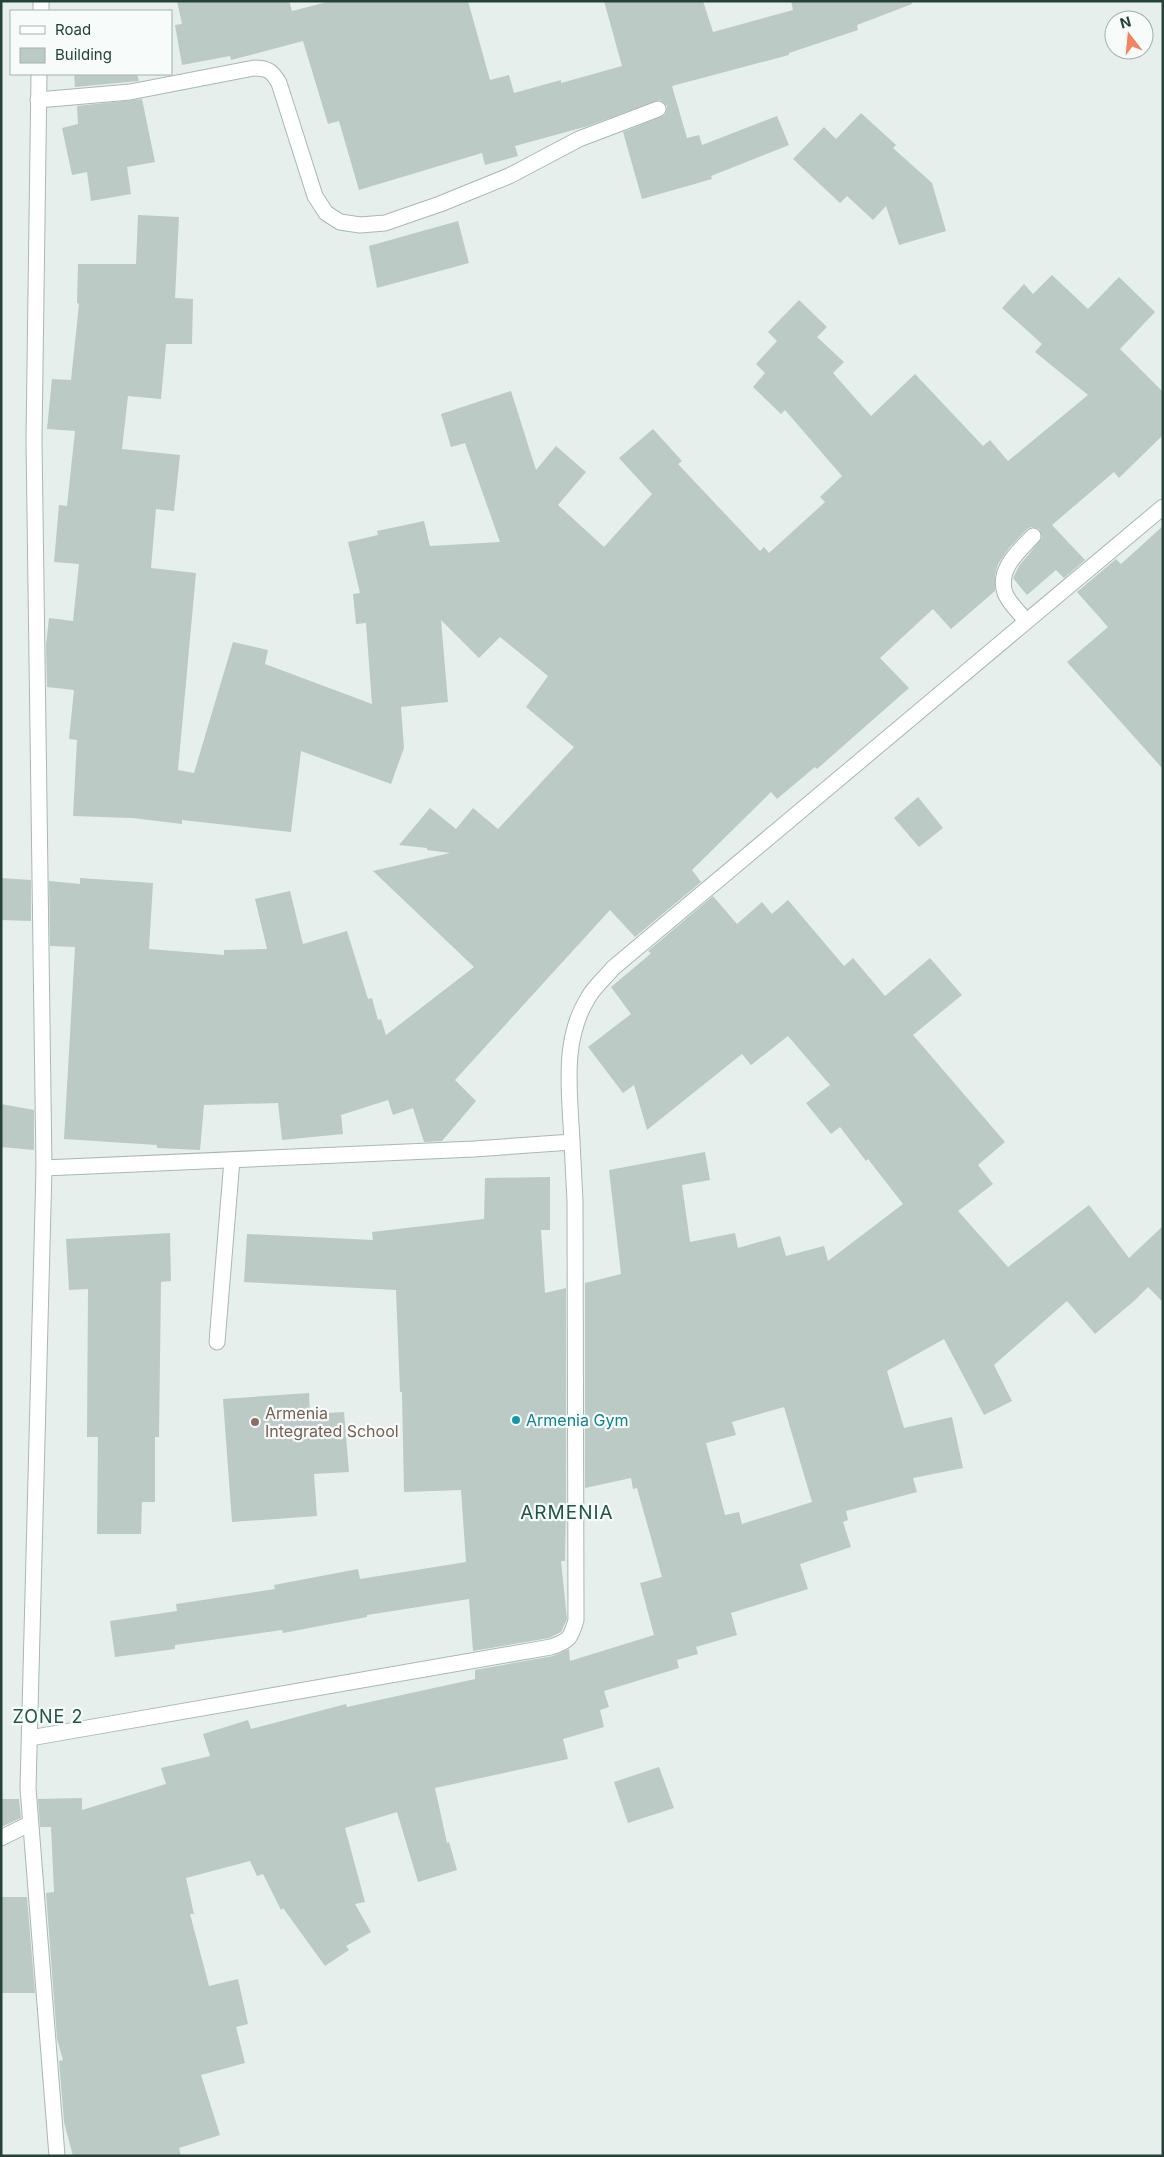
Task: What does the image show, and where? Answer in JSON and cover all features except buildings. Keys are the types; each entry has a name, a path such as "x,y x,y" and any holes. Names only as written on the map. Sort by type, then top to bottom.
{"street":[{"path":"38,100 130,92 246,69 265,68 273,72 279,83 315,196 326,213 340,222 360,225 385,222 440,204 509,176 579,139 658,109"},
{"path":"39,75 34,440 44,1168 28,1788 29,1824 57,2156"},
{"path":"30,1738 551,1647 564,1643 572,1635 576,1620 575,1211 568,1064 574,1024 588,997 613,968 1163,507"},
{"path":"1026,622 1005,593 1004,577 1008,563 1033,536"},
{"path":"44,1168 572,1142"},
{"path":"217,1342 232,1160"},
{"path":"1,1838 29,1824"}],"place":[{"name":"Armenia Gym","path":"516,1420"},
{"name":"Armenia Integrated School","path":"255,1422"}],"district":[{"name":"ARMENIA","path":"567,1512"},
{"name":"ZONE 2","path":"48,1717"}]}
